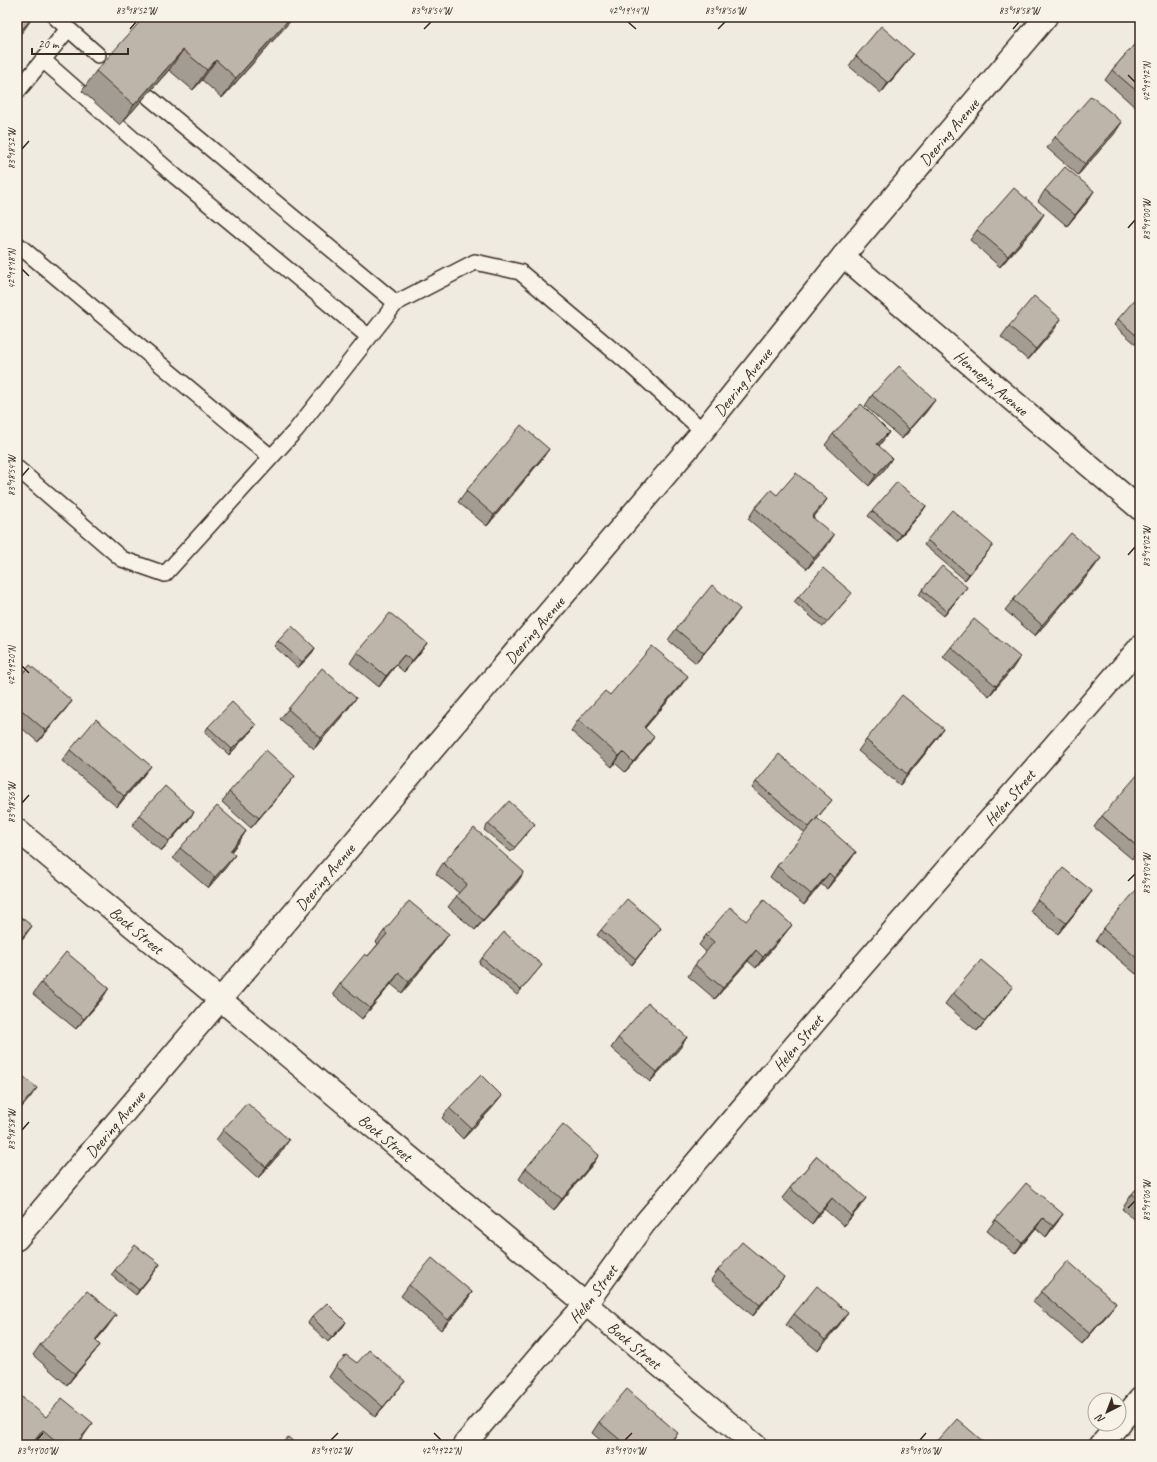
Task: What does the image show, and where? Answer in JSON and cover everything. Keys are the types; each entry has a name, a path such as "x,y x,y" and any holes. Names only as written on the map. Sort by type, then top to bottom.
{"street":[{"name":"Deering Avenue","path":"17,1239 703,430 843,256 1046,17"},
{"name":"Hennepin Avenue","path":"843,256 1140,508"},
{"name":"Helen Street","path":"464,1445 548,1346 586,1304 644,1224 858,971 1140,647"},
{"name":"Bock Street","path":"17,830 221,998 755,1445"},
{"path":"1127,1414 1140,1399"},
{"path":"1101,1445 1112,1432"}],"lane":[{"path":"55,17 98,55"},
{"path":"17,92 68,29"},
{"path":"43,60 174,176 370,337"},
{"path":"149,97 396,303"},
{"path":"17,244 271,457"},
{"path":"17,468 122,559 165,574 296,430 396,303 475,262 520,272 703,430"}],"building":[{"path":"17,17 33,17 17,35"},
{"path":"144,17 291,17 236,78 216,60 207,70 183,50 134,105 96,71"},
{"path":"881,26 913,54 888,83 856,56"},
{"path":"1140,38 1140,94 1112,70"},
{"path":"1091,96 1122,122 1085,164 1055,137"},
{"path":"1065,167 1094,191 1075,215 1045,190"},
{"path":"1014,188 1044,214 1008,256 977,230"},
{"path":"1034,296 1061,319 1036,349 1009,326"},
{"path":"1137,297 1140,299 1140,339 1118,319"},
{"path":"899,366 935,400 909,429 872,395"},
{"path":"861,404 889,432 877,444 892,458 876,475 833,434"},
{"path":"521,425 549,449 494,515 466,491"},
{"path":"796,473 827,499 812,517 834,535 814,558 755,508 771,490 777,495"},
{"path":"897,482 926,506 901,535 872,511"},
{"path":"952,510 993,545 969,574 927,540"},
{"path":"1071,533 1101,558 1042,625 1013,600"},
{"path":"942,566 967,587 947,611 922,590"},
{"path":"823,568 852,593 827,622 798,597"},
{"path":"712,585 740,609 704,653 676,629"},
{"path":"390,613 427,643 412,661 404,655 386,676 357,652"},
{"path":"974,619 1020,657 996,686 951,647"},
{"path":"292,626 315,648 302,662 278,641"},
{"path":"652,646 688,676 644,727 654,737 633,762 623,752 619,756 578,720 605,691 610,695"},
{"path":"30,665 72,701 46,731 17,706 17,680"},
{"path":"322,668 356,698 321,738 288,709"},
{"path":"902,695 944,729 907,774 866,740"},
{"path":"232,702 256,725 232,749 208,727"},
{"path":"96,719 151,766 124,796 70,750"},
{"path":"266,750 295,776 259,818 229,792"},
{"path":"779,754 832,800 809,827 756,782"},
{"path":"1139,773 1140,847 1139,848 1102,816"},
{"path":"165,786 194,812 169,841 139,815"},
{"path":"509,801 535,824 515,847 488,824"},
{"path":"217,806 246,831 230,851 235,855 215,877 180,848"},
{"path":"817,818 856,852 834,878 829,873 811,894 777,866"},
{"path":"474,828 524,872 483,920 456,896 467,884 443,863"},
{"path":"1063,868 1092,891 1066,923 1037,900"},
{"path":"1137,889 1140,892 1140,961 1103,929"},
{"path":"627,899 661,928 636,959 601,930"},
{"path":"764,900 792,925 763,957 756,950 723,988 695,965 714,942 706,935 730,907 746,921"},
{"path":"409,901 449,934 409,982 399,973 370,1008 340,984 365,954 368,956 387,934 384,931"},
{"path":"17,914 32,926 17,943"},
{"path":"504,932 542,965 521,990 482,958"},
{"path":"66,952 109,988 84,1019 41,983"},
{"path":"981,960 1013,987 985,1021 953,993"},
{"path":"648,1003 687,1037 657,1072 618,1038"},
{"path":"17,1071 37,1088 17,1111"},
{"path":"481,1075 502,1096 471,1128 449,1108"},
{"path":"247,1103 289,1140 266,1167 223,1130"},
{"path":"563,1124 599,1155 562,1199 526,1168"},
{"path":"817,1156 866,1198 851,1216 832,1198 819,1213 790,1188"},
{"path":"1026,1183 1063,1214 1053,1226 1043,1218 1022,1243 995,1220"},
{"path":"1140,1185 1140,1200 1132,1194"},
{"path":"742,1242 784,1277 760,1305 718,1270"},
{"path":"135,1245 160,1264 139,1290 115,1270"},
{"path":"432,1258 472,1292 448,1320 409,1285"},
{"path":"1068,1261 1116,1303 1090,1334 1041,1292"},
{"path":"817,1286 848,1313 825,1340 794,1314"},
{"path":"87,1291 116,1315 95,1340 100,1345 75,1374 40,1345"},
{"path":"327,1303 346,1322 332,1337 312,1317"},
{"path":"369,1350 405,1381 383,1407 336,1366 346,1355 357,1363"},
{"path":"627,1389 678,1433 667,1445 626,1445 599,1422"},
{"path":"17,1393 46,1417 62,1398 93,1423 75,1445 61,1445 43,1430 31,1445 17,1445"},
{"path":"957,1419 986,1444 986,1445 934,1445"},
{"path":"288,1437 297,1445 282,1445"}]}
